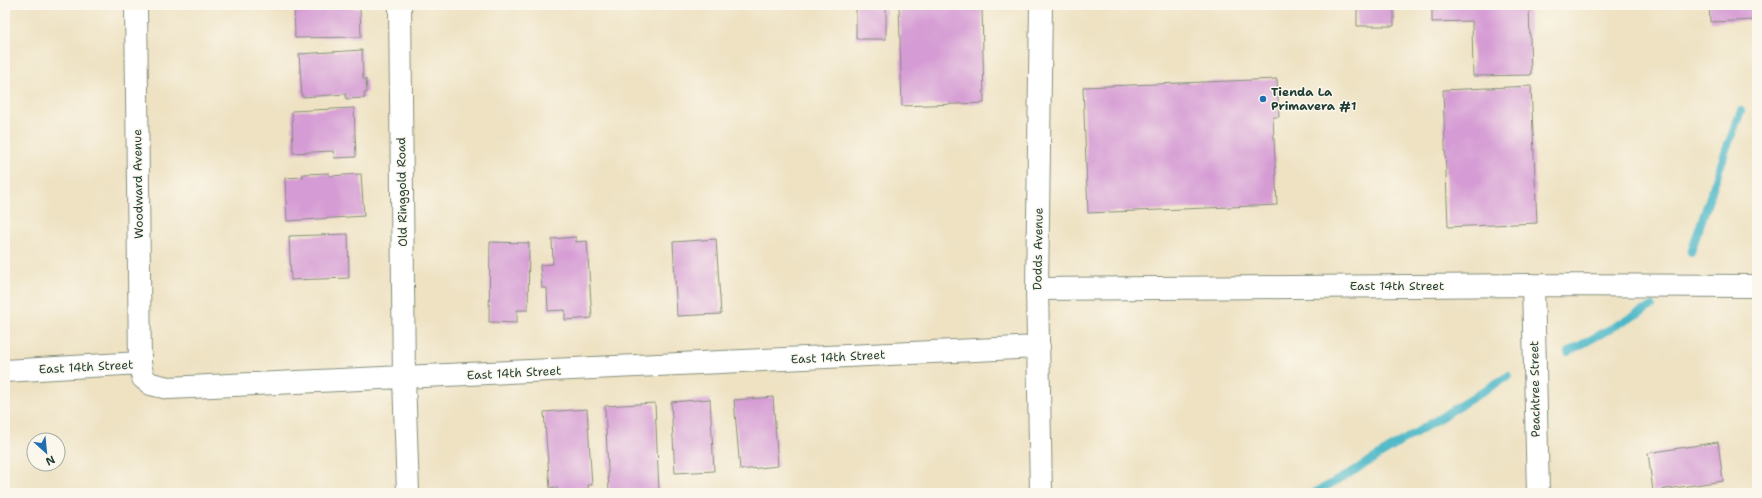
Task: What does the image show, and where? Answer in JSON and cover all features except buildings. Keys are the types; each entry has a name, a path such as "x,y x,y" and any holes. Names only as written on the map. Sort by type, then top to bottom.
{"street":[{"name":"Woodward Avenue","path":"136,5 140,364"},
{"name":"Old Ringgold Road","path":"400,5 404,378"},
{"name":"Dodds Avenue","path":"1041,5 1037,289 1041,493"},
{"name":"East 14th Street","path":"1037,289 1533,285 1757,286"},
{"name":"Peachtree Street","path":"1533,285 1538,493"},
{"name":"East 14th Street","path":"5,371 140,364 143,378 151,384 168,388 1039,347"},
{"path":"404,378 408,493"}],"waterway":[{"path":"1691,252 1741,111"},
{"path":"1568,352 1652,306"},
{"path":"1314,493 1347,475 1508,376"}],"place":[{"name":"Tienda La Primavera #1","path":"1263,99"}]}
